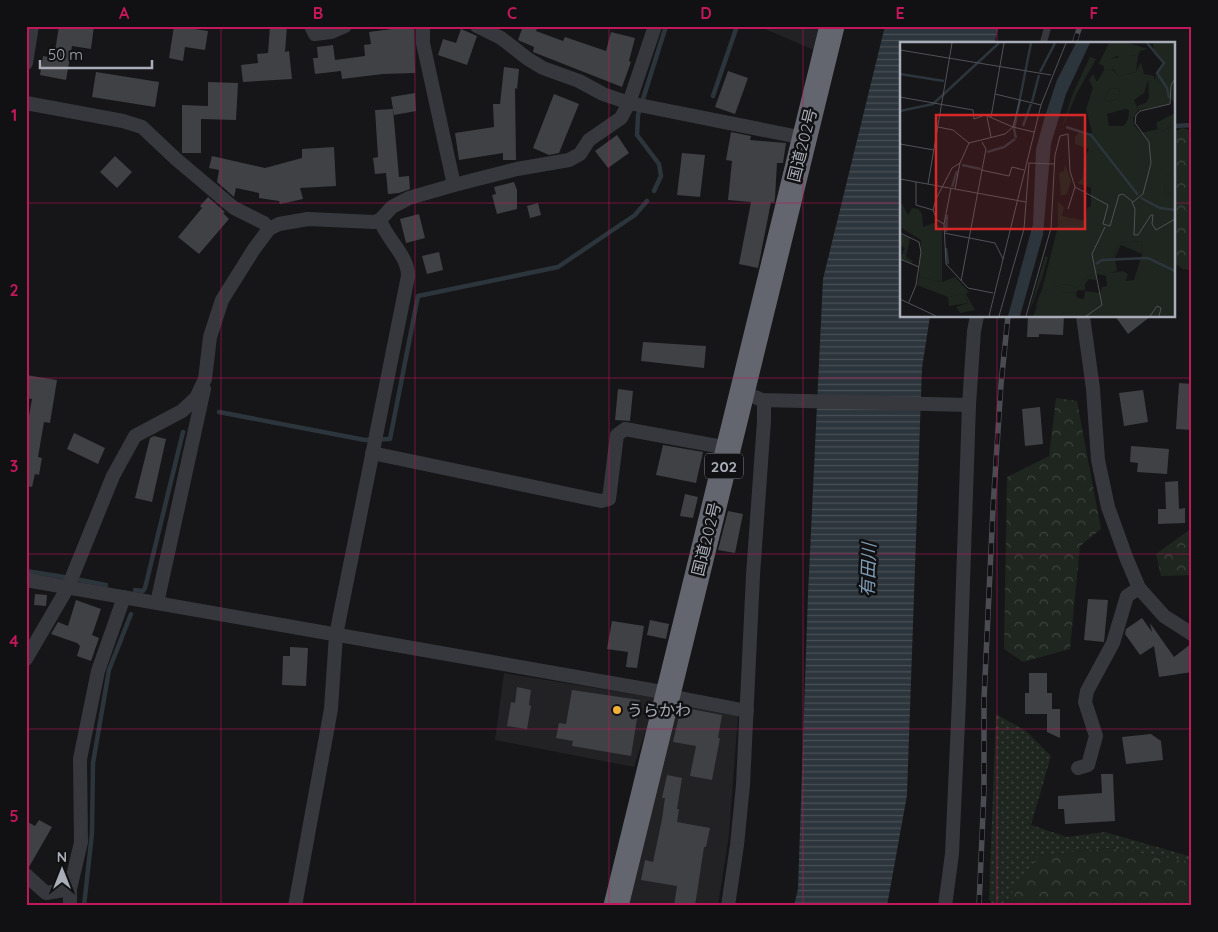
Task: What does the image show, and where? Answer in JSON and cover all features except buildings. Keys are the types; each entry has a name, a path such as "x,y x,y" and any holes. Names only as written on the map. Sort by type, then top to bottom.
{"highway":[{"name":"国道202号","path":"616,906 728,448 752,396 804,138 832,26"}],"street":[{"path":"26,63 32,26"},
{"path":"311,26 315,34 331,32 346,26"},
{"path":"423,26 423,43 454,185"},
{"path":"476,26 501,38 528,60 543,68 579,81 603,94 637,105 804,138"},
{"path":"157,603 205,379 210,337 222,300 269,229 279,224 308,219 374,222 380,220 392,207 409,198 517,169 569,160 580,154 589,140 637,105 654,26"},
{"path":"26,103 123,121 142,127 176,160 234,208 264,223 269,229"},
{"path":"295,906 331,709 336,635 408,276 408,266 383,229 380,220"},
{"path":"945,906 952,844 969,405 977,318"},
{"path":"1083,318 1098,460 1108,507 1139,588 1164,616 1192,634"},
{"path":"26,659 68,587 113,476 135,436 182,411 196,398 205,379"},
{"path":"752,396 790,400 969,405"},
{"path":"728,906 743,785 756,530 764,421 764,404 752,396"},
{"path":"374,444 600,501 609,499 617,435 625,429 728,448"},
{"path":"26,580 668,693 680,698 747,711"},
{"path":"1078,768 1088,765 1096,736 1085,702 1087,691 1113,643 1127,596 1139,588"},
{"path":"70,906 70,889 81,842 80,759 98,671 124,597"},
{"path":"26,875 46,893 70,889"}],"lane":[{"path":"1044,42 1048,26"}],"shaded area":[{"path":"758,26 820,26 814,50"},
{"path":"504,673 656,698 634,767 495,740"},
{"path":"677,702 738,716 729,835 718,906 628,906"}],"green space":[{"path":"1182,128 1192,131 1192,270 1183,269 1176,264 1176,131"},
{"path":"1056,398 1077,401 1101,529 1080,546 1070,649 1023,662 1004,649 1007,477 1049,456"},
{"path":"1192,528 1192,575 1161,576 1156,554"},
{"path":"996,714 1026,731 1051,756 1031,825 1067,837 1105,832 1192,857 1192,862 1110,848 1039,856 1003,906 994,906 989,900"},
{"path":"1110,848 1192,862 1192,906 1003,906 1038,856"}],"water":[{"name":"有田川","path":"885,26 999,26 995,42 900,42 900,318 930,318 922,368 907,795 887,906 794,906 798,889 808,594 823,279"}],"waterway":[{"path":"654,191 661,176 659,164 637,135 638,115 666,26"},
{"path":"713,96 737,26"},
{"path":"1176,126 1192,125"},
{"path":"219,412 365,440 390,439 418,296 558,267 635,215 647,201"},
{"path":"135,590 143,591 145,588 183,432"},
{"path":"26,571 64,577"},
{"path":"80,580 106,585"},
{"path":"84,906 92,833 93,763 109,670 131,614"}],"railway":[{"path":"1075,42 1080,26"},
{"path":"979,906 984,790 984,699 993,508 1001,384 1008,318"}],"place":[{"name":"うらかわ","path":"617,710"}]}
